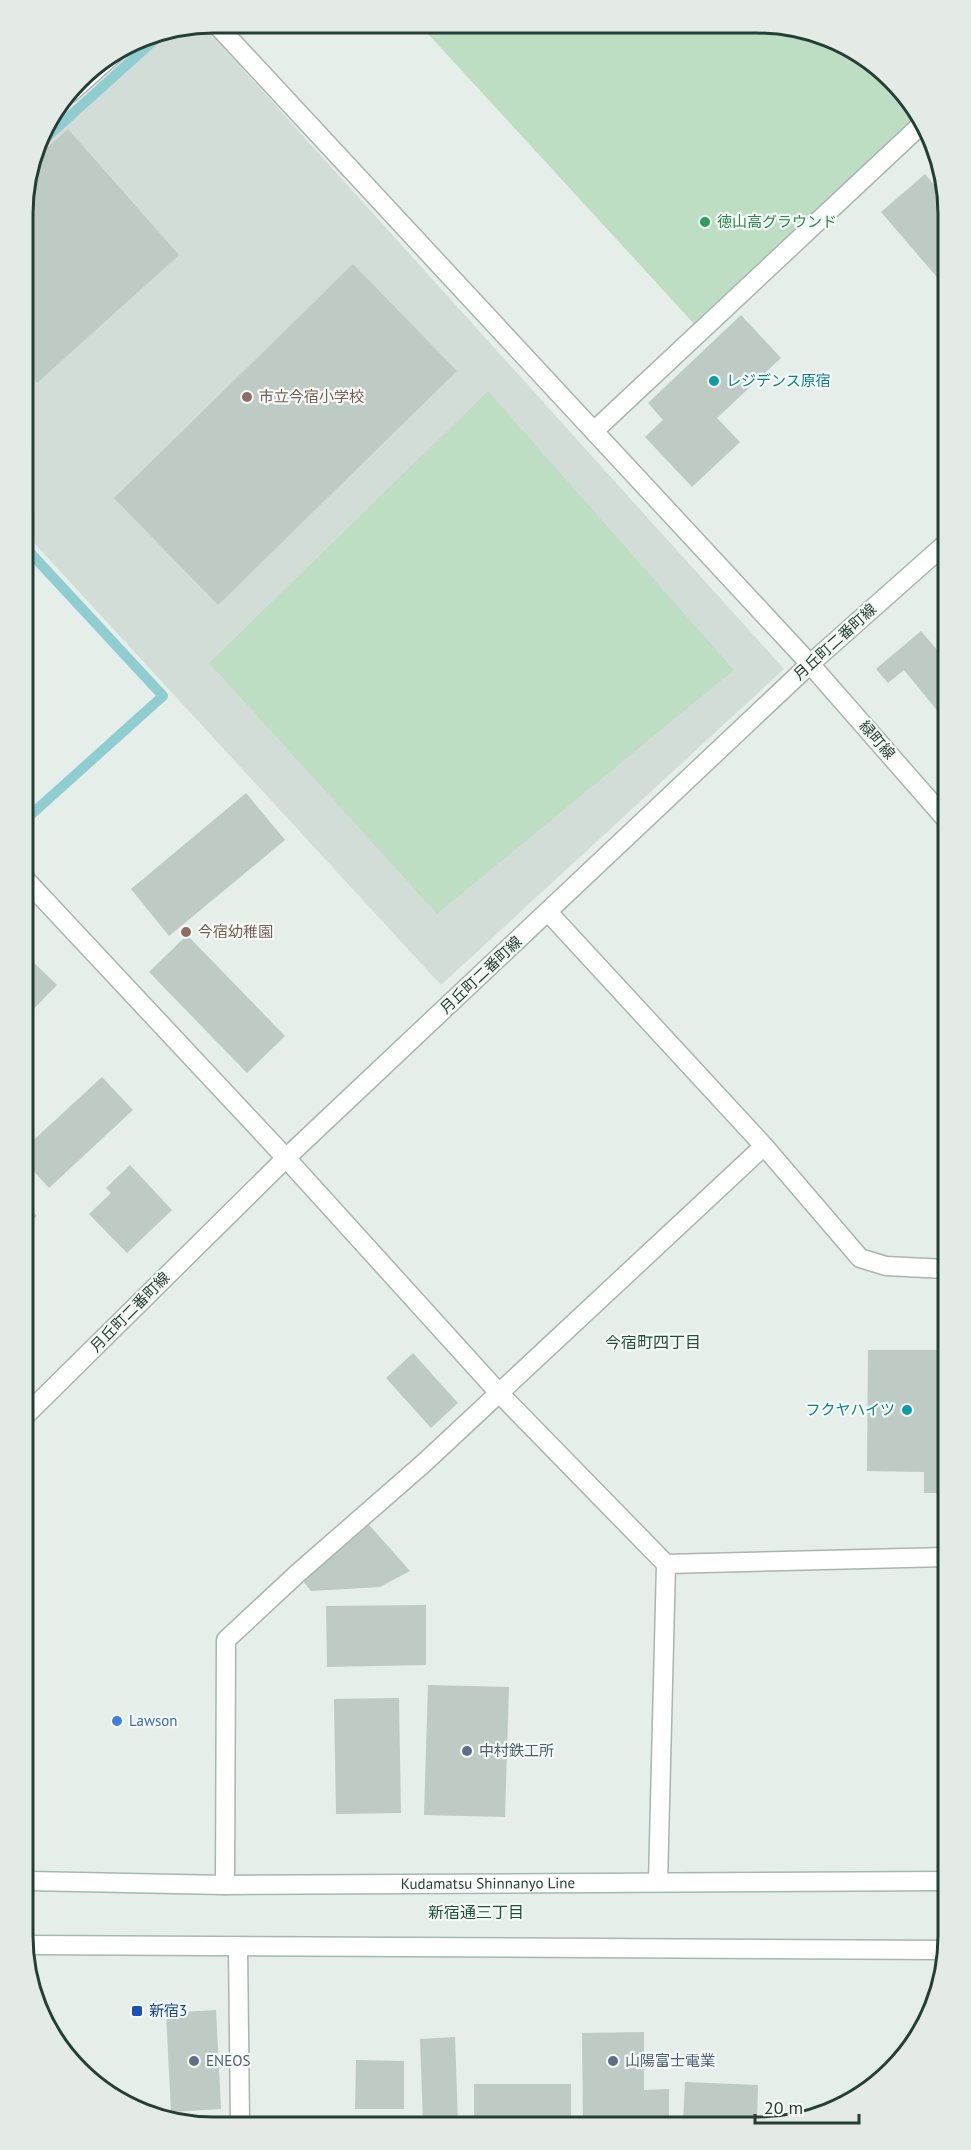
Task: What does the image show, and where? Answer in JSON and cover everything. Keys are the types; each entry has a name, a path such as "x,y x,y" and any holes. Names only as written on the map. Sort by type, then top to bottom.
{"street":[{"name":"緑町線","path":"225,33 810,664 938,810"},
{"path":"594,431 916,129"},
{"name":"月丘町二番町線","path":"33,1408 286,1158 810,664 938,550"},
{"path":"33,888 286,1158 500,1394 666,1564 658,1882"},
{"path":"549,912 764,1146 860,1258 886,1266 938,1269"},
{"path":"225,1885 226,1640 500,1394 764,1146"},
{"path":"666,1564 938,1557"},
{"name":"Kudamatsu Shinnanyo Line","path":"33,1881 225,1885 938,1881"},
{"path":"34,1945 938,1950"},
{"path":"238,1947 240,2117"}],"shaded area":[{"path":"210,33 784,669 441,985 33,542 33,202 36,179 43,156 62,116 131,54 179,36"}],"green space":[{"name":"徳山高グラウンド","path":"427,33 757,33 792,36 837,52 867,70 885,86 901,104 914,124 696,326"},
{"path":"488,391 734,670 437,914 209,663"}],"building":[{"path":"68,129 179,255 37,383 33,378 33,202 36,179 46,149"},
{"path":"925,174 936,190 938,278 881,212"},
{"path":"353,264 457,371 218,605 114,498"},
{"name":"レジデンス原宿","path":"741,315 781,358 717,418 740,442 692,487 645,437 663,420 648,403"},
{"path":"921,631 938,651 938,712 904,670 888,683 876,669"},
{"path":"246,793 285,840 169,936 131,889"},
{"path":"187,935 285,1036 247,1073 149,972"},
{"path":"33,962 57,985 33,1010"},
{"path":"102,1077 133,1110 49,1188 33,1171 33,1141"},
{"path":"130,1165 172,1210 127,1253 89,1214 111,1193 106,1188"},
{"name":"フクヤハイツ","path":"868,1350 938,1350 938,1493 924,1493 924,1472 867,1471"},
{"path":"413,1353 458,1403 431,1428 386,1378"},
{"path":"363,1518 410,1571 380,1587 311,1591 298,1575"},
{"path":"426,1605 426,1665 327,1667 326,1606"},
{"name":"中村鉄工所","path":"428,1685 509,1687 505,1817 424,1815"},
{"path":"399,1698 401,1813 336,1814 334,1699"},
{"name":"ENEOS","path":"216,2010 221,2109 171,2112 166,2013"},
{"name":"山陽富士電業","path":"644,2032 644,2090 669,2089 669,2117 583,2117 582,2033"},
{"path":"455,2037 458,2117 423,2117 420,2039"},
{"path":"356,2060 404,2061 404,2109 355,2109"},
{"path":"685,2082 758,2085 757,2117 683,2117"},
{"path":"474,2084 571,2084 571,2117 474,2117"}],"waterway":[{"path":"54,131 148,46"},
{"path":"33,556 163,696 33,813"}],"place":[{"name":"徳山高グラウンド","path":"705,222"},
{"name":"レジデンス原宿","path":"714,381"},
{"name":"市立今宿小学校","path":"247,397"},
{"name":"今宿幼稚園","path":"186,932"},
{"name":"フクヤハイツ","path":"907,1410"},
{"name":"Lawson","path":"117,1721"},
{"name":"中村鉄工所","path":"467,1751"},
{"name":"新宿3","path":"137,2011"},
{"name":"ENEOS","path":"194,2061"},
{"name":"山陽富士電業","path":"613,2061"}],"district":[{"name":"今宿町四丁目","path":"653,1342"},
{"name":"新宿通三丁目","path":"476,1912"}]}
